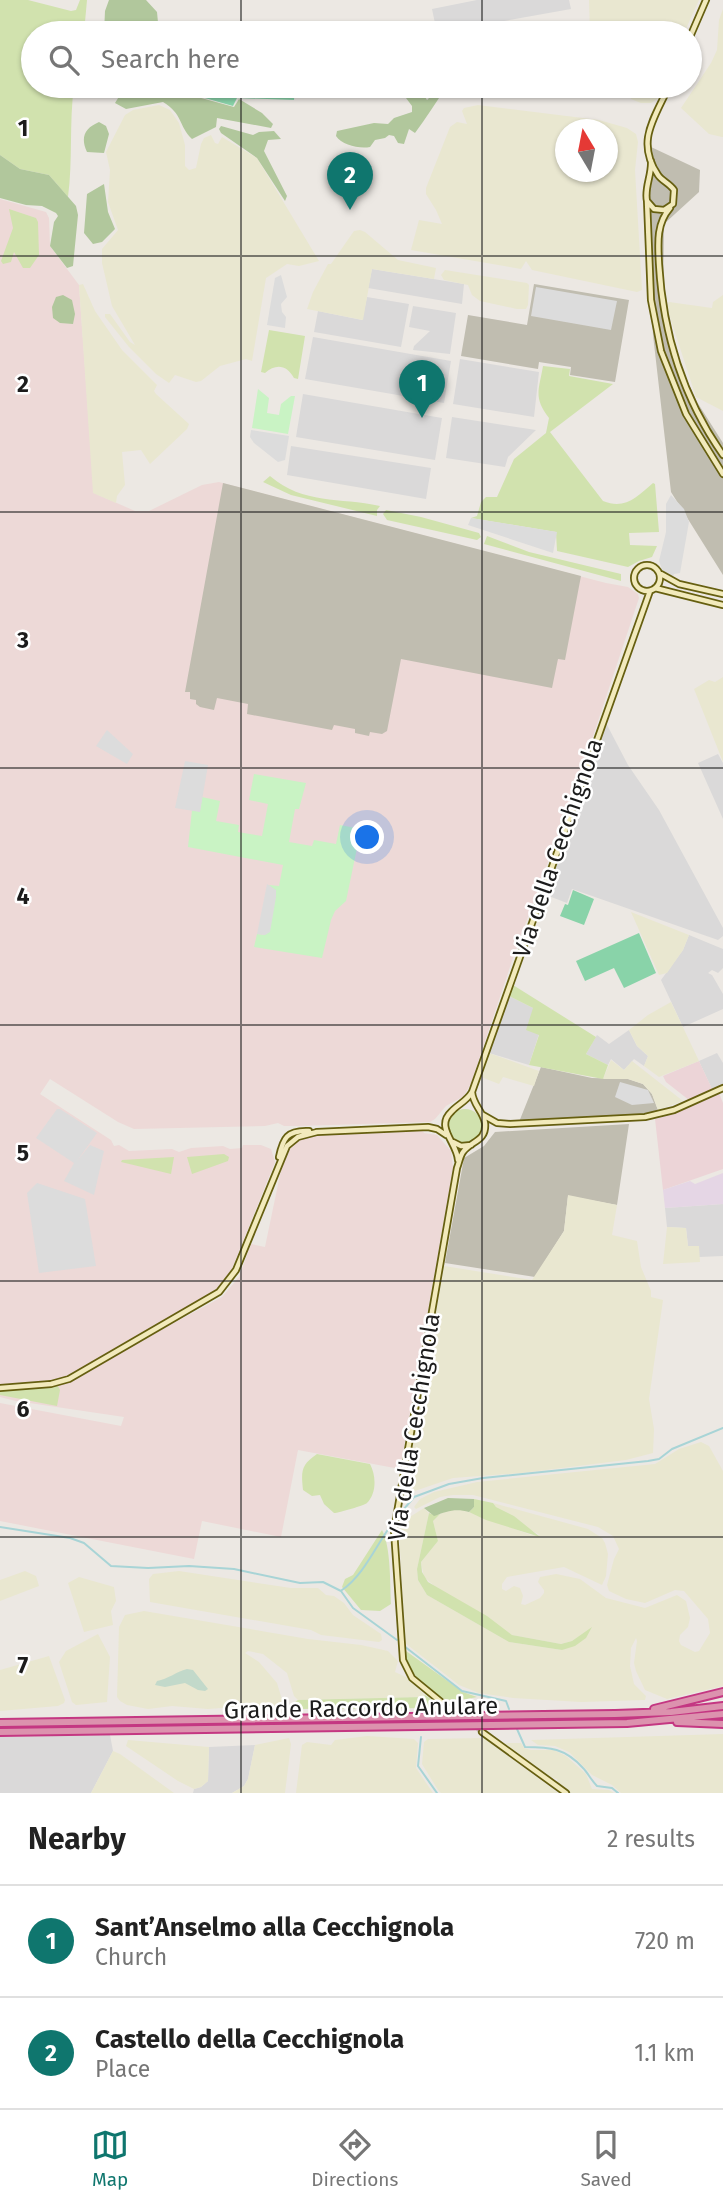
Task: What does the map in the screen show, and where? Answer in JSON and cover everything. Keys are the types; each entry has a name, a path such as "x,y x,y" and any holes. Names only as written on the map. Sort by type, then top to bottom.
{"highway":[{"path":"632,1713 700,1700 723,1692"},
{"name":"Grande Raccordo Anulare","path":"0,1723 632,1713 723,1706"},
{"name":"Grande Raccordo Anulare","path":"0,1731 658,1721 723,1714"},
{"path":"658,1721 723,1724"}],"street":[{"path":"697,21 706,0"},
{"path":"664,98 646,140 657,174 676,194 660,222 658,239 661,292 667,329 683,380 697,411 723,455"},
{"path":"649,187 651,161"},
{"path":"665,181 657,181 646,191 651,300 664,358 686,414 723,474"},
{"path":"647,201 654,209 670,208"},
{"path":"644,603 633,580 638,569 652,565 660,573 688,586 695,583 701,589 723,594"},
{"path":"652,589 659,581 660,573"},
{"name":"Via della Cecchignola","path":"428,1127 446,1118 472,1092 644,603 652,589"},
{"path":"714,592 723,589"},
{"path":"640,590 671,592 723,605"},
{"path":"459,1106 467,1106 497,1123 510,1124 645,1117 674,1110 723,1088"},
{"path":"472,1092 485,1126 483,1135"},
{"path":"446,1118 447,1135"},
{"name":"Via della Cecchignola","path":"451,1710 412,1678 403,1660 394,1543 398,1501 461,1154 494,1127 510,1124"},
{"path":"0,1388 51,1384 69,1379 219,1292 236,1270 277,1168 282,1142 288,1134 296,1130 317,1132 428,1127 447,1135"},
{"name":"Via della Cecchignola","path":"447,1135 457,1153 457,1168"},
{"path":"452,1142 461,1146 471,1145"},
{"path":"482,1732 566,1793"}],"shaded area":[{"path":"477,0 569,0 571,9 504,21 434,21 432,9"},
{"path":"589,0 699,0 689,21 590,21"},
{"path":"723,9 723,137 709,134 681,108 688,98 702,98 702,76 717,50 719,20"},
{"path":"631,98 657,98 651,103"},
{"path":"159,105 170,110 179,123 185,145 185,166 189,170 196,168 201,144 204,138 211,135 215,143 218,144 222,137 257,158 319,261 299,266 287,264 266,278 252,361 246,359 220,366 196,382 175,375 169,383 156,374 129,347 105,317 105,314 110,314 135,345 112,306 102,263 102,249 118,230 108,202 110,170 106,152 125,115 133,110"},
{"path":"478,105 591,119 555,119 555,182 618,182 618,125 636,134 638,142 635,170 642,290 637,292 532,270 526,261 521,269 411,250 419,220 442,224 426,194 426,188 450,127 457,122 467,124 462,111 464,108"},
{"path":"651,147 700,170 699,192 664,224 663,304 681,367 697,402 723,443 723,575 671,492 653,335 646,175"},
{"path":"0,199 46,212 49,218 50,246 79,285 94,493 135,511 149,511 202,485 219,482 628,587 638,594 639,598 582,769 514,955 471,1083 464,1096 446,1106 430,1122 298,1126 278,1123 265,1126 134,1129 118,1122 50,1079 40,1094 111,1140 114,1146 119,1145 129,1151 172,1149 179,1152 191,1148 223,1146 230,1149 242,1148 243,1145 261,1145 271,1149 275,1162 229,1276 215,1293 60,1379 0,1385"},
{"path":"360,230 398,260 436,268 434,279 372,269 363,320 307,309 328,264 331,264 354,231"},
{"path":"372,269 464,284 462,304 368,288"},
{"path":"445,270 527,283 528,305 526,309 517,309 480,301 472,295 468,285 444,280 441,275"},
{"path":"281,275 287,297 281,304 286,317 285,328 267,325 275,278"},
{"path":"83,284 95,311 122,350 157,385 154,391 156,394 189,424 150,464 141,450 122,452 125,485 117,496 116,503 93,493 79,285"},
{"path":"534,284 629,300 615,382 570,375 571,367 539,362 538,369 461,356 468,315 527,325"},
{"path":"536,287 617,301 611,330 531,316"},
{"path":"723,295 723,411 696,397 666,305 669,302 712,308 713,302"},
{"path":"367,297 409,304 401,347 314,332 318,311 362,320"},
{"path":"413,306 456,313 450,354 413,350 430,331 409,327"},
{"path":"313,337 451,361 444,403 305,379"},
{"path":"460,359 539,372 534,417 453,404"},
{"path":"303,394 442,418 435,460 296,437"},
{"path":"452,417 536,430 508,457 505,467 446,458"},
{"path":"251,430 289,436 285,460 278,462 254,443 250,437"},
{"path":"291,446 431,468 426,499 287,475"},
{"path":"223,483 581,576 565,660 558,659 552,688 401,659 387,731 382,734 370,732 369,736 355,733 355,729 334,725 332,730 247,714 248,704 217,698 214,710 200,707 196,700 190,699 190,692 185,692"},
{"path":"671,495 684,509 689,522 680,573 674,574 672,579 663,572 659,561 666,532 666,504"},
{"path":"471,518 557,532 553,553 468,525"},
{"path":"723,677 723,762 694,689 709,680 715,682"},
{"path":"606,723 628,765 659,810 723,928 723,936 718,940 572,889 567,903 546,895"},
{"path":"107,730 133,754 127,764 96,746"},
{"path":"718,754 723,763 723,819 698,763"},
{"path":"185,761 208,765 200,812 175,808"},
{"path":"267,884 276,890 276,897 270,932 265,935 257,934"},
{"path":"631,912 689,935 683,950 667,973 659,975"},
{"path":"689,935 723,949 723,968 718,973 712,970 708,973 723,994 723,1009 683,1027 661,980 683,950"},
{"path":"509,996 533,1008 539,1034 529,1065 489,1053"},
{"path":"671,1002 699,1061 659,1077 644,1066 648,1056 637,1046 629,1030"},
{"path":"629,1030 637,1046 648,1056 644,1066 634,1059 624,1070 611,1059 608,1065 586,1054 597,1035 609,1044"},
{"path":"489,1053 539,1071 534,1086 503,1077 499,1084 481,1077"},
{"path":"717,1053 723,1063 723,1085 712,1089 699,1061"},
{"path":"611,1060 624,1070 632,1061 683,1101 658,1110 652,1094 643,1084 628,1079 603,1079"},
{"path":"699,1061 712,1089 689,1100 666,1082 663,1076"},
{"path":"541,1067 592,1078 628,1079 643,1084 652,1094 659,1113 632,1117 519,1122"},
{"path":"620,1082 648,1090 654,1103 632,1105 615,1097"},
{"path":"719,1093 723,1103 723,1169 663,1190 655,1119 674,1114"},
{"path":"57,1109 97,1133 77,1161 90,1145 104,1151 94,1195 64,1181 74,1163 36,1138"},
{"path":"629,1124 617,1205 568,1196 564,1231 535,1277 445,1263 464,1158 484,1146 495,1132"},
{"path":"423,1131 437,1135 451,1151 453,1168 400,1469 298,1450 281,1537 202,1521 194,1559 0,1521 0,1403 121,1426 124,1417 16,1401 0,1397 0,1389 65,1382 222,1297 239,1277 251,1244 265,1247 281,1170 296,1141 312,1136"},
{"path":"723,1173 723,1204 665,1208 663,1190 690,1181 695,1184"},
{"path":"37,1183 85,1199 96,1266 39,1273 27,1193"},
{"path":"568,1195 617,1205 612,1235 637,1241 641,1267 651,1297 663,1300 649,1399 654,1429 653,1453 626,1460 522,1473 453,1478 403,1495 444,1266 532,1280 564,1231"},
{"path":"723,1204 723,1256 699,1257 699,1246 688,1246 686,1228 667,1227 665,1208"},
{"path":"667,1227 686,1228 688,1246 699,1246 700,1262 663,1264"},
{"path":"701,1442 709,1446 723,1471 723,1686 667,1699 645,1690 634,1663 636,1638 631,1648 630,1666 634,1684 646,1696 645,1700 581,1702 513,1698 479,1693 459,1685 405,1643 399,1530 405,1520 424,1508 429,1513 417,1569 418,1580 427,1595 509,1642 562,1650 593,1628 572,1641 561,1644 512,1635 438,1589 424,1577 421,1562 438,1541 433,1521 448,1510 459,1509 531,1535 540,1535 493,1503 588,1529 605,1543 608,1554 606,1576 602,1585 564,1567 507,1577 502,1589 506,1591 514,1586 520,1588 523,1596 521,1604 525,1605 540,1598 544,1593 538,1582 540,1577 556,1574 580,1579 606,1598 645,1608 677,1595 686,1601 690,1618 679,1641 681,1645 695,1652 699,1651 710,1633 708,1619 684,1591 675,1590 645,1603 626,1599 609,1591 607,1585 619,1549 613,1536 598,1527 473,1495 440,1497 416,1509 414,1507 420,1499 434,1492 477,1482 655,1464 679,1449"},
{"path":"25,1571 36,1576 39,1586 0,1601 0,1580"},
{"path":"179,1571 291,1588 318,1588 344,1603 353,1615 381,1634 382,1640 379,1642 321,1635 311,1630 150,1602 149,1579 153,1574"},
{"path":"79,1577 114,1587 116,1601 111,1611 113,1625 84,1632 68,1583"},
{"path":"144,1611 388,1651 398,1661 395,1672 408,1678 425,1695 298,1700 294,1696 287,1673 263,1654 248,1651 245,1653 259,1662 277,1683 283,1703 280,1708 248,1706 208,1709 172,1706 148,1709 127,1705 117,1697 119,1627 125,1615"},
{"path":"98,1634 110,1657 107,1702 76,1705 72,1702 59,1662 66,1651"},
{"path":"49,1656 64,1703 58,1706 0,1711 0,1670"},
{"path":"723,1734 723,1793 621,1793 592,1775 569,1752 555,1746 538,1745 531,1740"},
{"path":"110,1735 113,1751 91,1793 0,1793 0,1737"},
{"path":"367,1736 414,1739 418,1743 416,1768 433,1793 296,1793 302,1745 307,1742 331,1745 335,1740"},
{"path":"289,1738 291,1744 285,1793 232,1793 244,1786 248,1779 255,1745"},
{"path":"484,1738 558,1793 441,1793 422,1764 424,1742 428,1739"},
{"path":"128,1740 209,1747 208,1781 194,1789 178,1781 126,1746"},
{"path":"521,1743 524,1748 531,1750 554,1750 566,1756 586,1774 592,1789 614,1793 571,1793 559,1785 557,1779 550,1777 504,1744"},
{"path":"255,1745 244,1786 232,1793 193,1793 194,1789 208,1781 209,1747"},
{"path":"113,1751 120,1754 174,1793 91,1793"}],"green space":[{"path":"0,0 28,0 71,11 76,10 80,0 87,0 85,21 21,21 21,98 73,98 68,197 49,175 20,169 0,155"},
{"path":"109,0 146,0 157,12 158,21 105,21"},
{"path":"118,98 201,98 234,107 239,99 262,113 273,124 271,128 217,118 216,127 192,139 174,111 163,102 126,109 115,103"},
{"path":"205,98 237,98 233,106"},
{"path":"237,98 294,98 294,100"},
{"path":"406,98 439,98 415,133 409,129 404,144 398,143 394,136 389,135 375,140 370,147 351,146 336,136 337,131 374,123 388,124 394,118 412,112 412,106"},
{"path":"99,122 106,126 109,134 104,153 87,152 85,134"},
{"path":"221,126 253,135 274,131 281,139 268,140 264,151 287,196 285,201 257,158 221,133"},
{"path":"0,155 20,169 49,175 76,206 78,215 73,266 67,268 50,246 54,222 58,216 56,213 42,206 0,198"},
{"path":"104,184 108,212 115,229 102,242 93,244 84,233 87,194"},
{"path":"9,209 36,218 38,222 39,255 30,268 23,268 14,252 11,262 3,264 1,261 13,228"},
{"path":"63,295 72,300 75,314 73,324 60,323 53,318 52,307 56,297"},
{"path":"269,330 305,336 298,379 281,367 261,372"},
{"path":"543,366 570,369 569,376 613,384 550,432 603,501 624,503 655,484 659,532 629,533 630,545 657,546 652,557 628,567 557,551 556,532 471,518 477,516 481,502 486,497 497,497 514,459 546,433 549,418 538,393"},
{"path":"258,389 269,398 267,413 279,415 281,404 295,396 288,434 252,428"},
{"path":"270,476 296,492 309,496 380,506 377,516 291,495 263,482"},
{"path":"386,510 479,533 481,537 477,540 387,520 383,514"},
{"path":"487,536 529,552 621,574 621,581 484,544"},
{"path":"254,774 306,783 299,809 295,809 289,842 312,846 314,840 336,844 340,825 361,829 346,901 335,911 331,920 322,958 254,947 257,934 265,935 276,892 269,885 279,886 283,865 188,847 192,810 200,811 202,797 220,801 216,821 239,825 238,832 262,836 268,804 249,800"},
{"path":"573,890 594,899 584,925 560,916 565,904 568,905"},
{"path":"639,933 656,973 624,988 614,968 585,981 576,961"},
{"path":"513,985 596,1037 586,1054 608,1065 603,1079 529,1065 539,1035 526,1030 533,1008 509,996"},
{"path":"465,1109 477,1114 482,1126 477,1138 465,1143 453,1138 448,1126 453,1114"},
{"path":"224,1154 229,1157 228,1161 192,1174 187,1157"},
{"path":"174,1157 171,1174 121,1162 122,1160"},
{"path":"54,1385 60,1390 57,1406 0,1395 0,1390"},
{"path":"317,1454 370,1464 374,1484 373,1494 367,1503 334,1513 324,1504 320,1495 312,1496 303,1490 303,1469"},
{"path":"448,1498 474,1499 474,1507 469,1512 460,1510 434,1516 424,1508"},
{"path":"474,1499 493,1503 540,1537 469,1512 474,1507"},
{"path":"429,1513 440,1514 433,1521 438,1541 421,1562 422,1572 428,1582 487,1616 512,1635 561,1644 572,1641 592,1627 586,1638 575,1646 562,1650 509,1642 427,1595 418,1580 417,1569"},
{"path":"382,1530 389,1555 391,1604 380,1611 361,1610 342,1587 345,1579 353,1575"},
{"path":"406,1651 463,1692 477,1697 448,1700 439,1697 412,1672"},
{"path":"187,1669 193,1670 208,1689 198,1690 185,1683 165,1687 155,1685 157,1681"},
{"path":"425,1695 444,1708 291,1709 293,1703 298,1700"}],"waterway":[{"path":"399,1515 414,1497 449,1484 659,1459 672,1449 723,1428"},
{"path":"342,1590 363,1568 392,1524"},
{"path":"0,1527 70,1538 84,1543 111,1566 234,1569 300,1583 323,1582 341,1591 353,1608 397,1640"},
{"path":"404,1646 462,1691 506,1701 509,1709"},
{"path":"517,1729 525,1747 550,1748 570,1756 597,1786 612,1788 618,1793"},
{"path":"421,1737 418,1766 437,1793"}],"tunnel":[{"path":"451,1710 482,1732"}],"place":[{"name":"Castello della Cecchignola","path":"350,210"},
{"name":"Sant’Anselmo alla Cecchignola","path":"422,418"}]}
